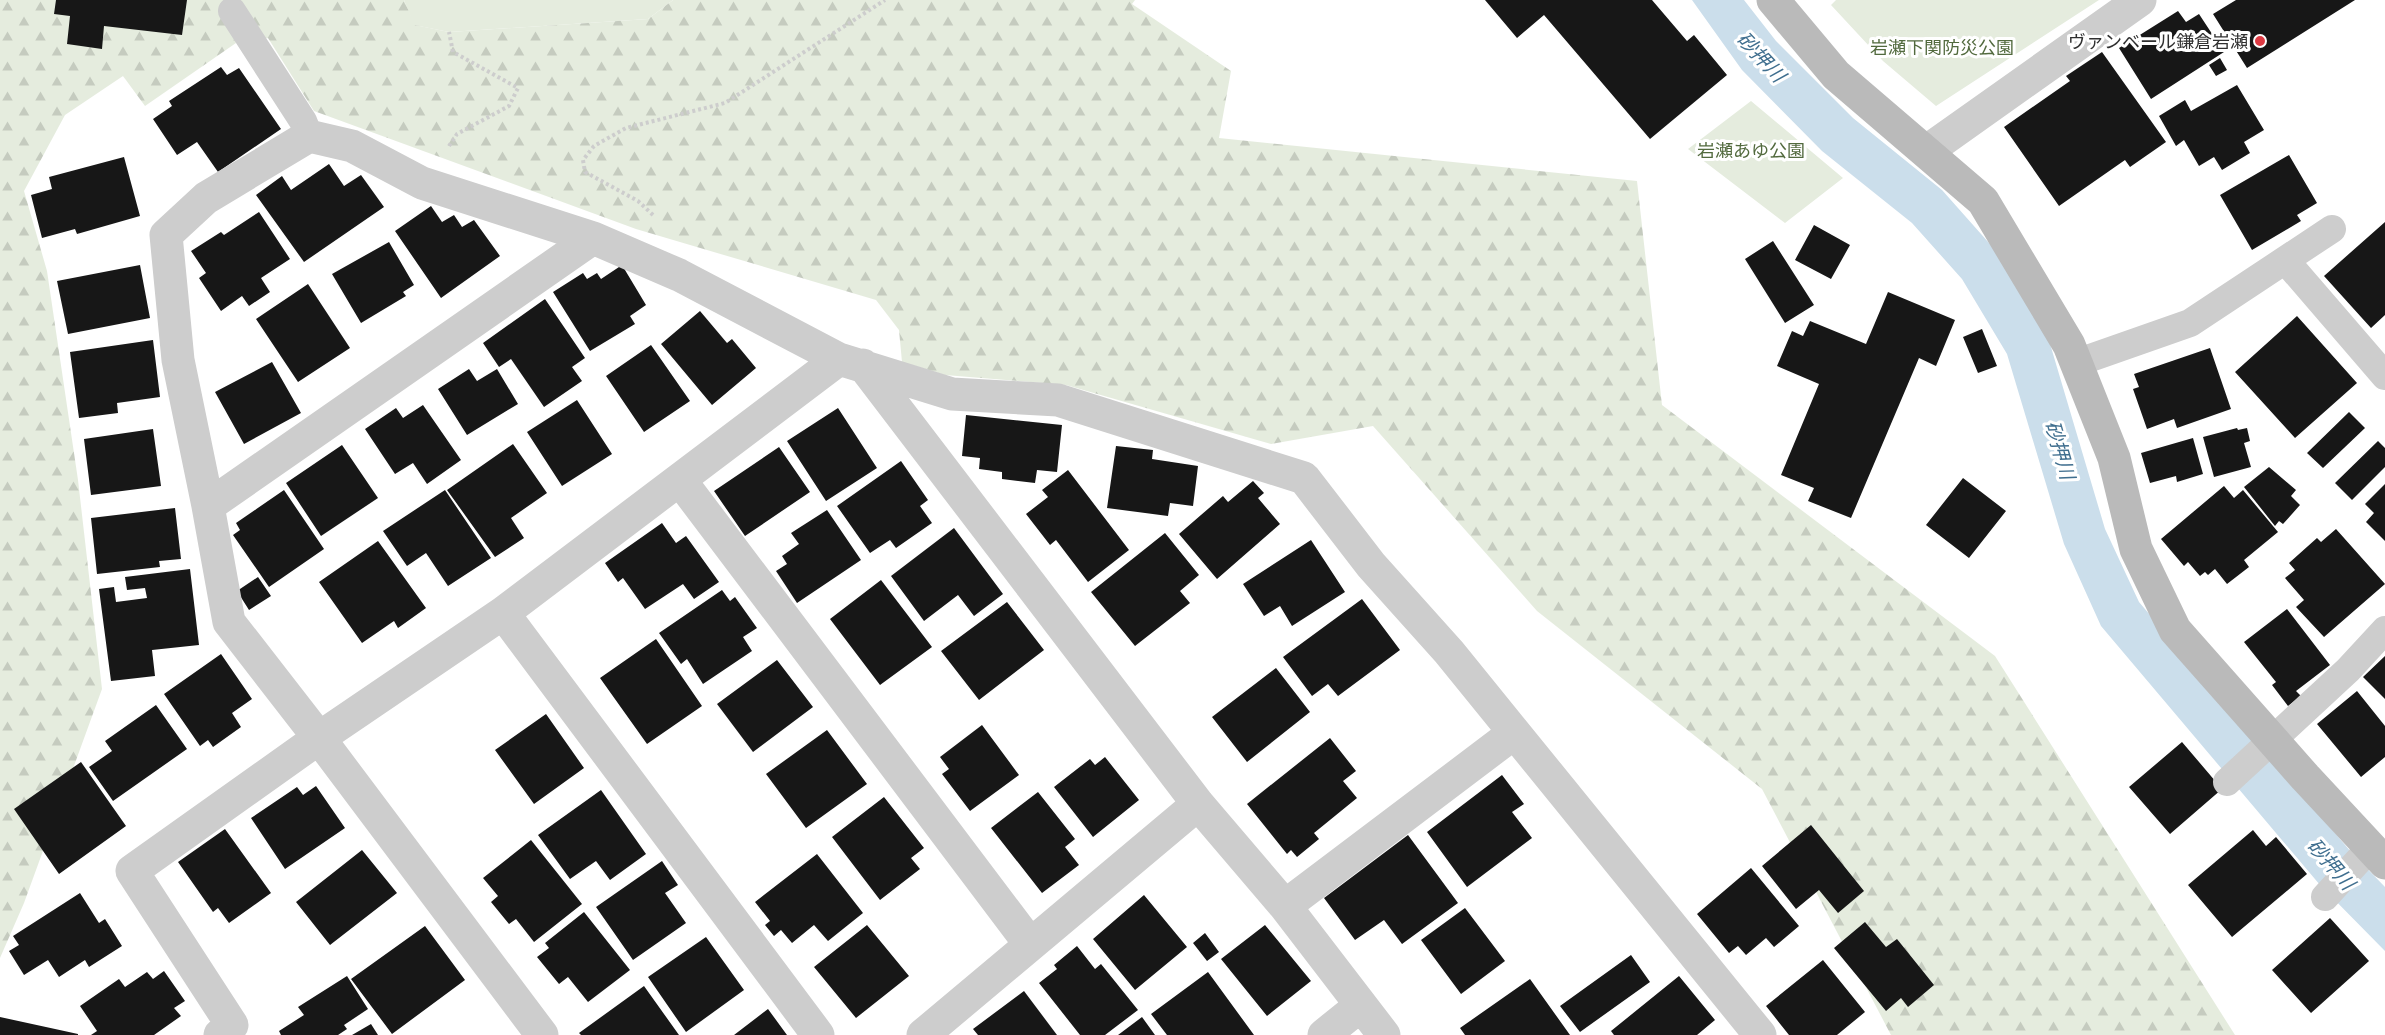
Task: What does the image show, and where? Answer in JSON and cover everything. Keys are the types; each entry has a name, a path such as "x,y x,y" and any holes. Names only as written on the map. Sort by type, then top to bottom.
{"street":[{"path":"1773,0 1836,75 1983,201 2069,345 2114,458 2136,549 2175,630 2271,742 2374,855"},
{"path":"1927,151 2140,0"},
{"path":"542,1035 320,738 229,622 178,360 166,234 206,198 309,136 352,146 422,183 593,238 679,275 851,362 952,394 1058,400 1304,478 1371,565 1449,652 1760,1035"},
{"path":"208,506 593,238"},
{"path":"230,1032 132,871 320,738 503,613 680,480 851,362"},
{"path":"851,362 1198,804 1285,906 1384,1035"},
{"path":"680,480 1030,944"},
{"path":"503,613 818,1035"},
{"path":"1285,906 1514,733"},
{"path":"923,1035 1198,804"},
{"path":"1324,1035 1360,1006"}],"lane":[{"path":"232,11 303,121 309,136"},
{"path":"2076,363 2190,323 2332,229"},
{"path":"2285,260 2385,376"},
{"path":"2227,782 2348,670 2385,630"},
{"path":"2325,897 2374,855"}],"path":[{"path":"679,275 676,249 660,221 638,201 585,172 583,160 594,146 626,128 725,103 885,0"},
{"path":"422,183 457,134 509,106 518,88 453,52 449,32"}],"green space":[{"path":"0,0 404,0 415,25 449,32 648,19 673,0 1135,0 1132,4 1231,71 1219,138 1637,181 1662,405 1995,656 2235,1035 1891,1035 1762,789 1537,611 1373,426 1271,444 1066,385 945,375 902,362 899,330 876,300 636,229 314,111 268,38 236,43 145,106 123,76 65,115 24,191 47,271 78,480 102,689 24,903 0,958"},
{"path":"404,0 673,0 648,19 449,32 414,25"},
{"name":"岩瀬下関防災公園","path":"1836,0 2099,0 1936,106 1883,61 1831,5"},
{"name":"岩瀬あゆ公園","path":"1751,101 1843,178 1785,223 1688,149"}],"water":[{"name":"砂押川","path":"1692,0 1744,0 1776,41 1853,118 1942,190 1997,252 2048,337 2105,529 2139,602 2351,852 2385,887 2385,951 2320,885 2101,626 2064,544 2007,354 1962,279 1912,223 1822,151 1742,70"}],"building":[{"path":"56,0 187,0 182,35 104,26 102,49 67,44 70,16 54,14"},
{"path":"1485,0 1652,0 1687,41 1694,35 1727,75 1650,139 1544,15 1517,38"},
{"name":"ヴァンベール鎌倉岩瀬","path":"2236,0 2355,0 2247,68 2213,14"},
{"path":"2178,11 2186,22 2199,14 2224,52 2151,99 2119,48"},
{"path":"2102,52 2166,142 2130,167 2125,160 2059,206 2004,127 2070,81 2066,76"},
{"path":"2220,58 2227,70 2216,76 2209,65"},
{"path":"221,67 227,75 239,68 281,129 218,172 197,142 177,155 153,119 172,106 169,101"},
{"path":"2237,85 2264,130 2244,142 2250,153 2222,170 2214,157 2199,166 2184,140 2176,146 2159,116 2185,100 2191,111"},
{"path":"2289,155 2317,203 2297,215 2301,221 2252,250 2220,195"},
{"path":"124,157 140,216 77,234 75,229 42,238 31,195 52,189 49,177"},
{"path":"329,164 344,186 361,175 384,207 304,262 256,195 282,176 291,190"},
{"path":"431,206 442,222 454,215 462,227 474,220 500,256 441,298 395,231"},
{"path":"259,212 290,259 261,278 270,292 249,306 242,296 221,311 199,278 206,273 191,251 221,232 224,235"},
{"path":"2385,222 2385,315 2371,328 2324,276"},
{"path":"1814,225 1850,245 1831,279 1795,260"},
{"path":"1773,241 1814,305 1785,323 1745,259"},
{"path":"389,242 414,285 403,292 406,296 361,323 332,274"},
{"path":"140,265 150,318 68,334 57,281"},
{"path":"622,265 646,305 630,316 635,324 590,351 553,292 583,273 587,279 597,273 601,279"},
{"path":"308,284 350,348 298,382 256,319"},
{"path":"1888,292 1955,320 1936,366 1919,358 1851,518 1808,501 1814,488 1781,475 1819,384 1777,366 1792,331 1803,336 1810,321 1866,344"},
{"path":"545,299 585,358 572,367 582,381 544,407 511,359 499,367 483,343"},
{"path":"700,311 727,343 732,339 756,368 712,405 661,344"},
{"path":"2297,316 2357,383 2295,438 2235,372"},
{"path":"1982,329 1997,366 1978,373 1963,337"},
{"path":"153,340 160,397 117,403 118,413 79,418 70,352"},
{"path":"651,345 690,401 644,432 606,376"},
{"path":"2210,348 2231,409 2177,428 2174,419 2147,429 2133,389 2139,387 2134,374"},
{"path":"272,362 301,413 244,444 215,392"},
{"path":"469,369 477,381 497,369 518,404 467,435 438,389"},
{"path":"577,400 612,454 562,486 527,432"},
{"path":"423,405 461,460 427,484 413,463 395,474 365,429 396,408 403,418"},
{"path":"838,408 877,468 826,501 787,441"},
{"path":"2349,412 2365,428 2323,468 2307,453"},
{"path":"966,415 1062,425 1057,472 1037,470 1035,483 1002,479 1002,472 979,469 980,458 962,456"},
{"path":"2237,428 2238,430 2247,428 2250,441 2244,443 2251,467 2214,477 2203,437"},
{"path":"153,429 161,486 91,495 84,439"},
{"path":"2193,438 2203,474 2177,482 2176,476 2150,483 2141,453"},
{"path":"2378,441 2385,448 2385,467 2352,500 2335,483"},
{"path":"513,444 547,493 511,518 524,538 495,557 447,490"},
{"path":"342,445 378,498 321,536 286,483"},
{"path":"1116,446 1153,450 1152,459 1198,466 1193,506 1170,503 1168,516 1107,508"},
{"path":"779,447 810,492 745,536 714,491"},
{"path":"901,461 928,500 920,506 932,523 896,548 890,540 870,553 837,506"},
{"path":"2269,467 2296,490 2291,496 2300,505 2283,524 2279,521 2275,526 2244,487"},
{"path":"1068,470 1129,550 1088,582 1056,540 1050,545 1026,514 1048,497 1042,490"},
{"path":"1963,478 2006,511 1969,558 1926,525"},
{"path":"1253,481 1264,493 1258,498 1280,524 1217,579 1179,534 1223,496 1228,502"},
{"path":"2385,484 2385,541 2366,522 2374,513 2365,504"},
{"path":"2224,486 2234,498 2243,490 2278,532 2244,560 2249,567 2227,584 2215,569 2208,575 2205,572 2200,576 2188,562 2184,566 2161,539"},
{"path":"284,490 324,549 269,587 233,535 240,530 236,523"},
{"path":"445,490 491,558 448,586 426,553 407,566 383,531"},
{"path":"175,508 181,559 159,561 160,567 97,574 91,518"},
{"path":"827,510 861,560 797,603 776,571 787,564 782,556 799,544 791,533"},
{"path":"662,523 676,543 686,536 719,582 694,599 683,584 645,609 623,578 618,582 605,563"},
{"path":"954,528 1003,594 974,616 958,595 924,621 891,576"},
{"path":"2336,529 2385,584 2324,637 2296,607 2304,600 2285,578 2295,570 2289,563 2317,538 2321,542"},
{"path":"1165,533 1199,575 1180,591 1190,603 1135,646 1091,592"},
{"path":"1311,540 1345,592 1292,626 1280,606 1264,616 1243,584"},
{"path":"378,541 426,608 398,628 394,621 362,643 319,582"},
{"path":"190,569 199,645 152,650 155,676 111,681 99,589 114,587 116,602 147,598 145,588 127,590 125,577"},
{"path":"258,577 271,596 249,610 237,591"},
{"path":"881,580 932,647 880,685 830,619"},
{"path":"722,590 730,601 735,597 757,628 743,637 752,651 703,684 687,659 681,664 659,633"},
{"path":"1362,599 1400,650 1338,696 1328,684 1312,696 1283,657"},
{"path":"1007,602 1044,650 979,700 941,651"},
{"path":"2287,609 2330,665 2296,691 2301,696 2288,706 2272,685 2276,682 2244,642"},
{"path":"656,639 702,706 647,744 600,678"},
{"path":"221,654 252,699 232,713 241,727 213,747 208,740 200,746 164,694"},
{"path":"2385,656 2385,699 2363,677"},
{"path":"777,660 813,707 753,752 717,704"},
{"path":"1276,668 1310,712 1247,762 1212,717"},
{"path":"2357,691 2385,726 2385,757 2361,777 2317,724"},
{"path":"156,705 187,749 113,801 89,767 112,751 105,741"},
{"path":"546,714 584,768 534,804 495,750"},
{"path":"982,725 1019,775 970,811 942,774 949,769 940,757"},
{"path":"827,730 867,784 806,828 766,774"},
{"path":"1330,738 1356,771 1343,781 1357,798 1314,833 1319,839 1297,857 1291,850 1287,854 1247,804"},
{"path":"2182,742 2222,789 2170,834 2129,787"},
{"path":"1105,757 1139,800 1093,837 1054,787 1090,759 1095,765"},
{"path":"81,762 126,826 59,874 14,809"},
{"path":"1502,775 1524,804 1512,812 1532,838 1467,887 1427,832"},
{"path":"316,786 345,828 285,869 251,818 297,787 303,795"},
{"path":"601,790 646,854 610,880 596,861 570,879 538,835"},
{"path":"1038,792 1075,839 1065,847 1079,865 1042,893 991,828"},
{"path":"884,797 924,848 911,858 920,869 880,900 832,837"},
{"path":"1811,825 1864,891 1838,913 1819,890 1796,909 1762,866"},
{"path":"225,829 271,893 229,923 218,908 213,912 178,862"},
{"path":"2253,830 2266,846 2276,837 2307,874 2232,937 2188,885"},
{"path":"1408,835 1458,903 1402,944 1384,920 1355,940 1324,898"},
{"path":"531,840 582,904 534,942 516,919 509,924 491,902 498,896 483,878"},
{"path":"362,850 397,893 330,945 296,902"},
{"path":"817,854 863,913 828,941 814,925 792,943 781,930 774,936 765,925 770,921 755,902"},
{"path":"662,861 678,885 665,893 686,923 633,960 596,907"},
{"path":"1751,868 1799,926 1774,947 1766,938 1746,955 1738,946 1729,953 1697,914"},
{"path":"80,893 99,923 105,919 122,946 89,967 85,960 59,977 48,960 24,975 9,951 19,945 13,936"},
{"path":"1144,895 1187,947 1135,990 1093,939"},
{"path":"1465,908 1505,961 1461,994 1421,940"},
{"path":"584,912 630,970 588,1002 568,977 559,984 537,957 549,948 545,943"},
{"path":"2330,918 2369,961 2311,1013 2272,970"},
{"path":"1865,922 1886,947 1897,939 1934,985 1908,1007 1901,998 1886,1011 1834,948"},
{"path":"867,925 909,976 856,1018 814,967"},
{"path":"1265,925 1311,981 1267,1016 1221,959"},
{"path":"425,926 465,980 392,1034 351,979"},
{"path":"1205,933 1219,952 1207,961 1193,943"},
{"path":"706,937 744,990 686,1032 648,977"},
{"path":"1077,946 1095,969 1101,964 1138,1010 1105,1035 1080,1035 1039,983 1057,969 1054,965"},
{"path":"1631,955 1650,982 1580,1032 1560,1006"},
{"path":"1823,960 1865,1012 1837,1035 1789,1035 1766,1006"},
{"path":"164,971 185,1001 174,1008 181,1016 154,1035 91,1035 97,1031 80,1006 119,979 125,987 147,972 153,979"},
{"path":"1208,972 1254,1035 1167,1035 1151,1014"},
{"path":"347,976 368,1009 344,1025 347,1029 338,1035 281,1035 279,1031 304,1015 298,1007"},
{"path":"1679,976 1715,1020 1697,1035 1614,1035 1611,1031"},
{"path":"1530,979 1570,1035 1465,1035 1460,1028"},
{"path":"644,986 679,1035 581,1035 579,1033"},
{"path":"1024,991 1057,1035 978,1035 973,1029"},
{"path":"768,1009 787,1035 734,1035"},
{"path":"0,1017 78,1034 78,1035 0,1035"},
{"path":"1142,1017 1155,1035 1118,1035"},
{"path":"371,1024 378,1035 352,1035"}],"place":[{"name":"ヴァンベール鎌倉岩瀬","path":"2260,41"}]}
